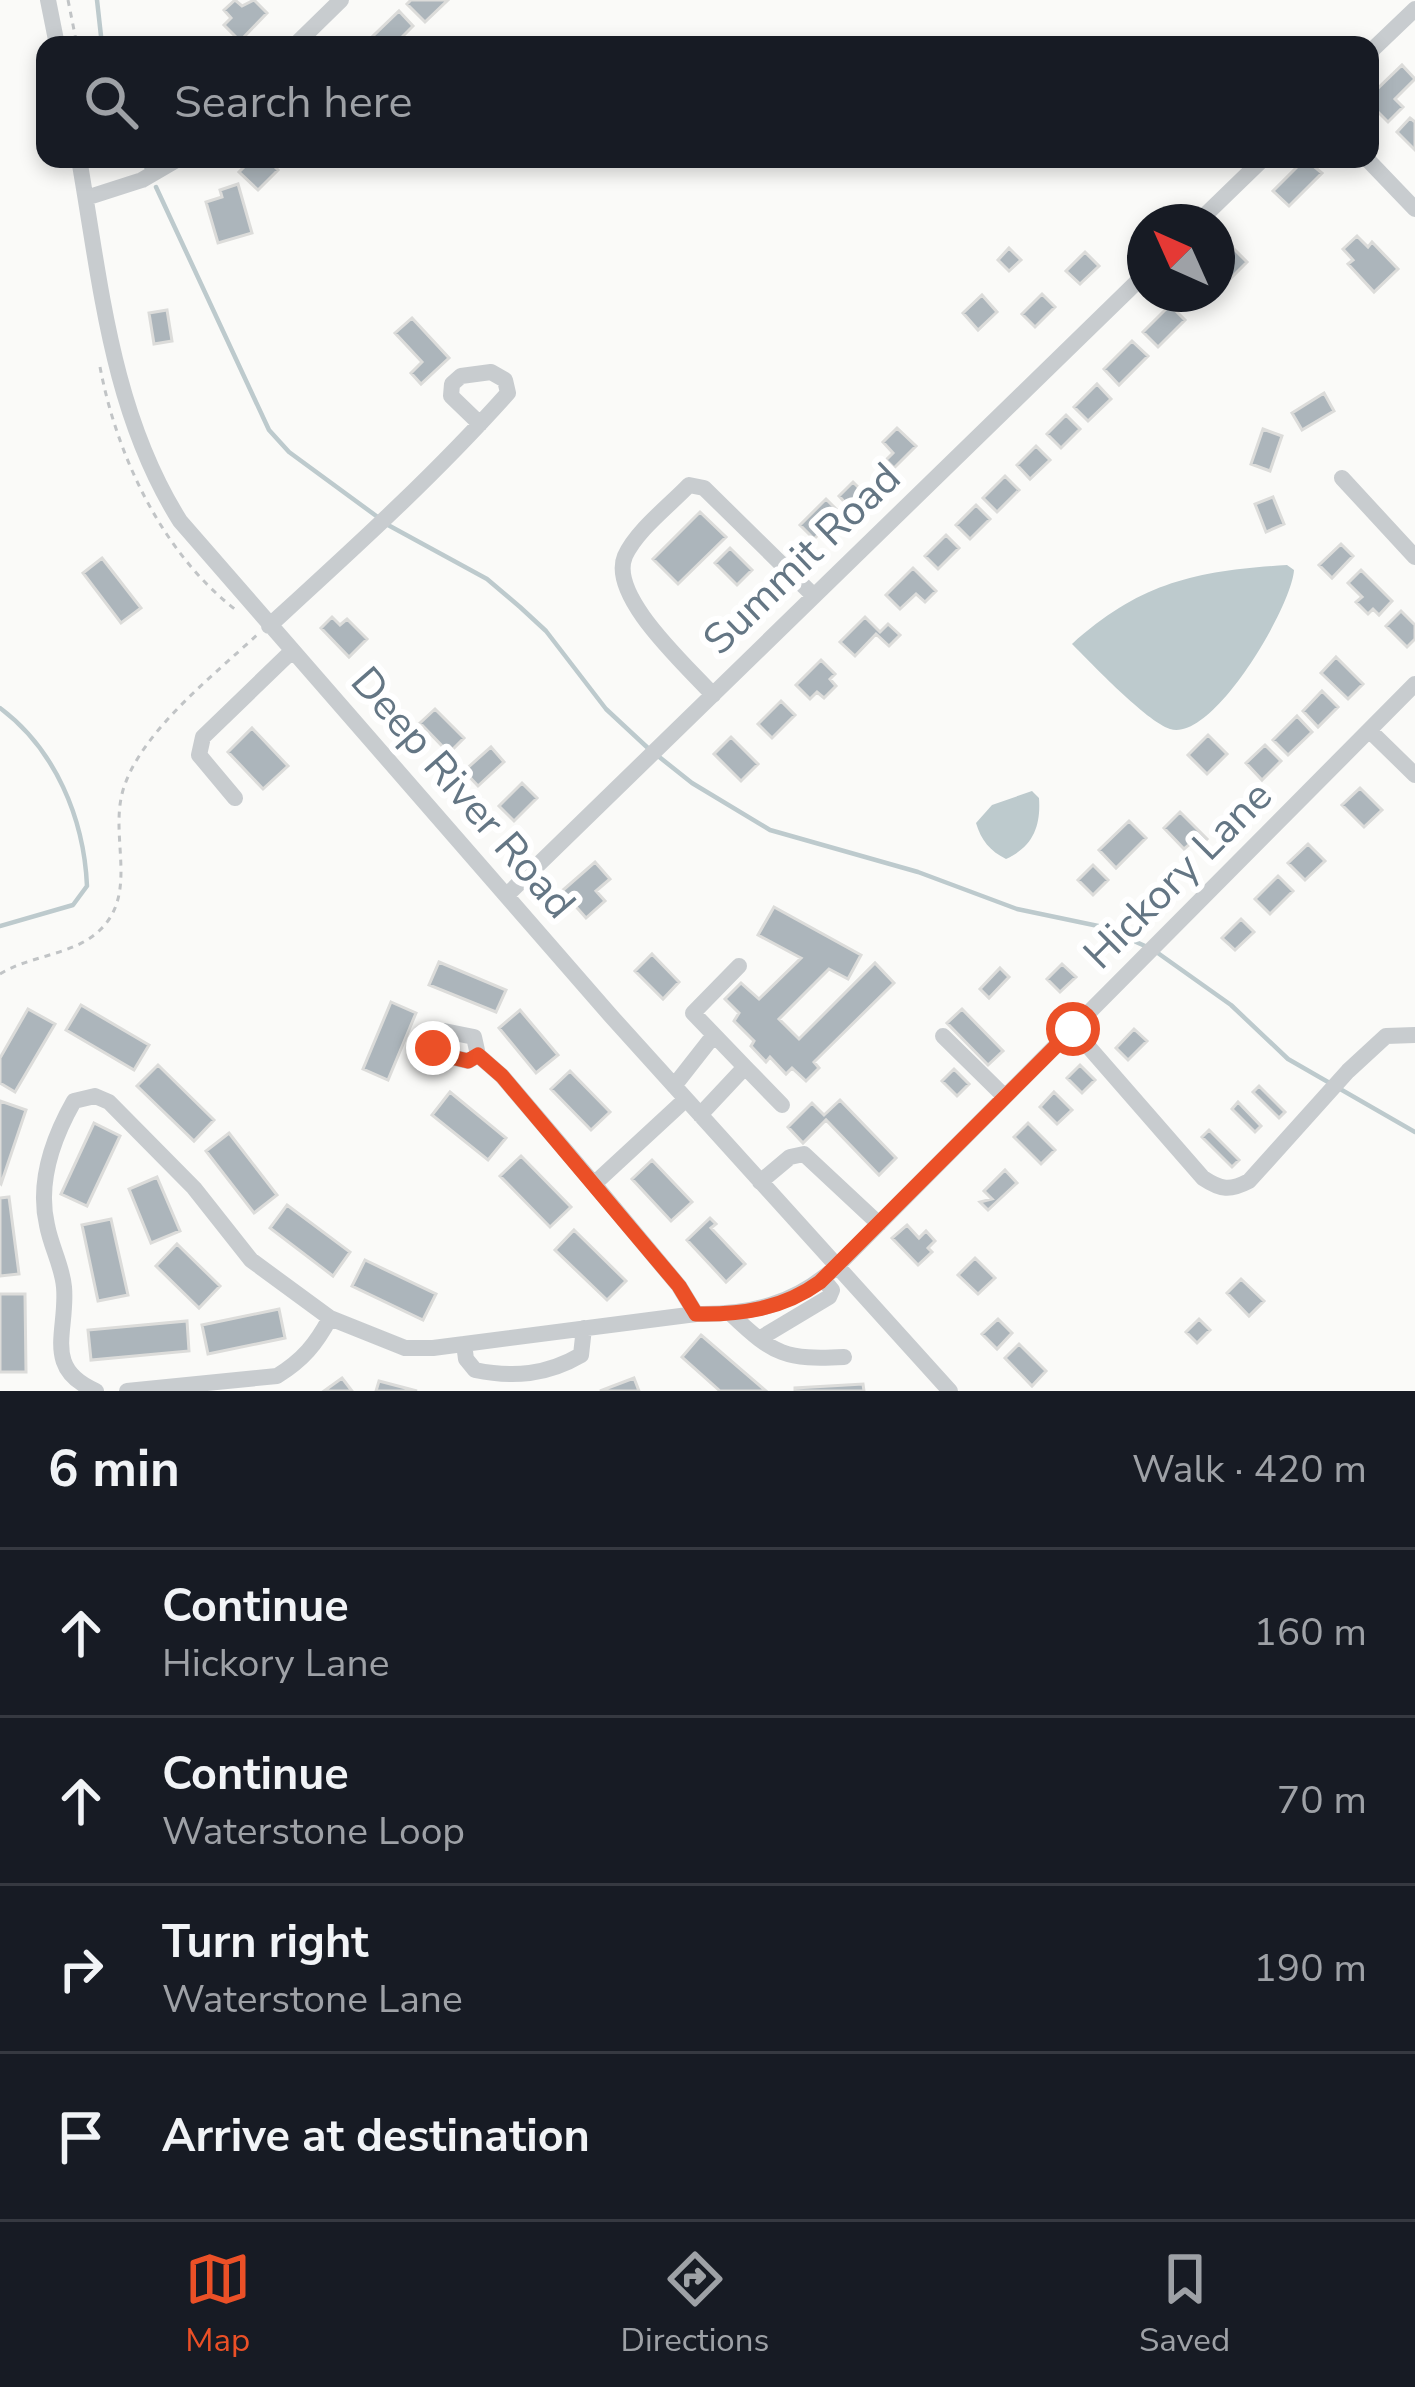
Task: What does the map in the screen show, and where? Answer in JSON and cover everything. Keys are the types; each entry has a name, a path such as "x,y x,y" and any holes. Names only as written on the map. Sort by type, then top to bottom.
{"street":[{"path":"47,0 55,36"},
{"path":"304,36 341,0"},
{"path":"1379,43 1415,8"},
{"name":"Deep River Road","path":"81,168 110,338 142,452 180,521 263,630 292,651 760,1182 829,1281 849,1282 950,1391"},
{"path":"86,198 142,180 163,168"},
{"path":"1217,204 1254,168"},
{"path":"1376,168 1415,209"},
{"name":"Summit Road","path":"508,894 1127,292"},
{"path":"263,630 475,430"},
{"path":"1342,478 1415,557"},
{"path":"712,694 630,598 622,575 632,545 688,485 704,488 814,596"},
{"path":"236,798 199,755 203,737 292,651"},
{"name":"Hickory Lane","path":"829,1281 879,1224 1415,684"},
{"path":"1370,730 1415,776"},
{"path":"739,966 693,1013 782,1105"},
{"path":"1073,1029 1203,1178 1217,1188 1232,1190 1249,1181 1386,1036 1415,1034"},
{"path":"595,1184 680,1092 714,1034"},
{"path":"943,1036 1005,1097"},
{"path":"478,1055 502,1076 595,1184 679,1286 696,1314"},
{"path":"700,1115 745,1066"},
{"path":"96,1391 75,1379 59,1348 65,1293 61,1263 46,1224 45,1178 55,1137 74,1101 95,1096 109,1102 194,1188 250,1261 330,1318 406,1348 696,1314 732,1315 786,1302 829,1281"},
{"path":"760,1182 790,1157 804,1154 879,1224"},
{"path":"759,1339 829,1281"},
{"path":"732,1315 759,1339 792,1358 844,1357"},
{"path":"127,1391 278,1376 315,1346 330,1318"},
{"path":"464,1344 466,1359 475,1370 523,1375 545,1371 581,1354 584,1328"}],"path":[{"path":"68,0 75,36"},
{"path":"0,974 91,938 116,912 122,882 117,820 137,758 159,730 263,630"}],"shaded area":[{"path":"1287,565 1294,570 1290,588 1265,640 1228,694 1188,728 1170,729 1147,715 1072,644 1122,606 1171,583"},
{"path":"1032,791 1039,798 1037,826 1029,842 1006,859 987,844 976,823 992,805"}],"building":[{"path":"235,0 242,6 254,0 267,13 245,36 235,36 224,25 231,18 224,10"},
{"path":"448,0 425,22 407,4"},
{"path":"399,11 413,26 403,36 373,36"},
{"path":"1402,65 1415,79 1395,99 1403,107 1388,122 1379,113 1379,87"},
{"path":"1410,118 1415,122 1415,150 1397,132"},
{"path":"243,168 278,170 258,190 239,172"},
{"path":"1296,168 1316,168 1322,173 1289,206 1273,191"},
{"path":"238,184 252,233 218,243 206,202"},
{"path":"1357,236 1368,247 1372,242 1398,269 1374,292 1348,264 1353,260 1343,249"},
{"path":"1009,248 1021,260 1009,271 998,260"},
{"path":"1235,250 1247,262 1235,274"},
{"path":"1085,252 1099,266 1080,284 1066,271"},
{"path":"1042,294 1055,307 1035,327 1022,314"},
{"path":"982,295 997,312 978,330 963,313"},
{"path":"167,310 172,341 154,344 149,313"},
{"path":"1163,312 1177,312 1185,320 1158,347 1143,332"},
{"path":"412,318 449,358 421,384 411,373 422,362 395,333"},
{"path":"1132,341 1148,356 1119,385 1104,369"},
{"path":"1097,384 1111,399 1088,421 1074,407"},
{"path":"1324,393 1334,411 1302,430 1292,413"},
{"path":"1066,415 1080,429 1061,448 1047,434"},
{"path":"897,428 916,446 894,468 886,460 893,453 883,442"},
{"path":"1263,429 1282,436 1270,471 1251,464"},
{"path":"1036,446 1050,460 1030,479 1017,465"},
{"path":"1005,476 1019,490 997,512 983,498"},
{"path":"853,482 866,495 852,510 839,496"},
{"path":"1273,497 1284,524 1266,532 1255,504"},
{"path":"826,499 840,513 814,539 800,525"},
{"path":"976,505 990,519 970,539 956,525"},
{"path":"700,512 726,537 678,584 653,559"},
{"path":"946,535 959,548 938,569 925,556"},
{"path":"1341,544 1353,556 1332,578 1319,565"},
{"path":"730,548 752,570 737,585 715,563"},
{"path":"102,558 141,608 121,623 83,573"},
{"path":"913,568 936,591 925,602 916,594 900,609 886,595"},
{"path":"1361,570 1392,601 1379,615 1373,609 1368,614 1356,602 1362,597 1348,583"},
{"path":"1401,611 1415,625 1415,639 1407,647 1386,626"},
{"path":"332,617 340,625 347,619 367,639 349,657 321,628"},
{"path":"865,617 880,632 888,624 900,635 889,646 876,634 855,656 840,642"},
{"path":"1336,657 1363,684 1348,699 1321,673"},
{"path":"821,660 835,674 830,679 836,686 824,698 817,692 810,699 796,685"},
{"path":"1322,691 1338,707 1318,727 1303,711"},
{"path":"781,701 795,715 772,738 758,724"},
{"path":"435,709 464,738 449,753 420,723"},
{"path":"1297,716 1312,732 1288,755 1273,740"},
{"path":"252,728 288,766 263,789 228,752"},
{"path":"1208,735 1227,754 1207,774 1188,755"},
{"path":"731,737 758,764 741,781 714,754"},
{"path":"1265,745 1281,761 1262,780 1246,763"},
{"path":"491,747 504,762 478,786 464,771"},
{"path":"522,783 537,798 514,821 499,806"},
{"path":"1360,788 1382,810 1364,827 1342,805"},
{"path":"1180,812 1207,839 1197,849 1191,843 1184,849 1164,828"},
{"path":"1129,821 1146,838 1116,868 1099,850"},
{"path":"1308,844 1325,861 1305,880 1288,863"},
{"path":"595,862 610,879 596,891 605,901 586,918 562,891"},
{"path":"1093,865 1108,880 1093,895 1078,880"},
{"path":"1278,876 1293,891 1270,914 1255,899"},
{"path":"774,907 861,955 848,979 829,969 779,1019 799,1039 875,963 894,983 814,1062 819,1068 806,1081 792,1068 786,1074 770,1057 766,1062 734,1021 739,1013 725,999 741,983 759,999 801,958 758,935"},
{"path":"1241,919 1254,932 1235,950 1222,938"},
{"path":"652,954 679,982 663,999 635,971"},
{"path":"439,962 506,990 496,1012 429,985"},
{"path":"1062,964 1076,977 1060,992 1047,979"},
{"path":"1000,968 1009,977 989,998 980,989"},
{"path":"391,1002 416,1013 388,1080 363,1069"},
{"path":"81,1005 149,1045 134,1070 66,1030"},
{"path":"28,1009 55,1024 15,1092 0,1083 0,1058"},
{"path":"962,1009 1003,1051 988,1065 947,1023"},
{"path":"520,1010 558,1055 536,1073 499,1028"},
{"path":"1134,1029 1147,1041 1128,1060 1116,1048"},
{"path":"158,1065 214,1120 194,1141 137,1086"},
{"path":"1080,1065 1095,1080 1082,1093 1067,1078"},
{"path":"954,1069 969,1084 957,1096 942,1081"},
{"path":"570,1071 610,1112 591,1130 551,1089"},
{"path":"1259,1086 1285,1112 1279,1118 1253,1092"},
{"path":"450,1092 506,1138 488,1160 432,1115"},
{"path":"1054,1092 1072,1110 1057,1124 1040,1107"},
{"path":"840,1100 896,1158 879,1175 826,1120 803,1143 788,1127 812,1103 824,1115"},
{"path":"0,1101 26,1110 1,1184 0,1183"},
{"path":"1238,1102 1261,1126 1255,1132 1232,1109"},
{"path":"94,1123 120,1136 87,1206 61,1194"},
{"path":"1028,1123 1055,1150 1041,1164 1014,1137"},
{"path":"1209,1130 1239,1160 1232,1167 1202,1137"},
{"path":"229,1133 277,1195 254,1213 206,1151"},
{"path":"521,1156 571,1207 550,1227 500,1176"},
{"path":"652,1160 692,1202 671,1221 632,1179"},
{"path":"1005,1170 1017,1183 988,1210 980,1202 992,1199 984,1191"},
{"path":"157,1177 180,1231 151,1243 129,1189"},
{"path":"9,1197 19,1274 0,1276 0,1198"},
{"path":"287,1205 350,1252 333,1276 270,1228"},
{"path":"710,1218 716,1224 711,1228 745,1264 726,1282 687,1240"},
{"path":"111,1219 128,1295 98,1301 82,1225"},
{"path":"907,1225 919,1238 926,1231 935,1241 928,1248 932,1252 918,1265 892,1238"},
{"path":"574,1230 626,1281 607,1300 555,1250"},
{"path":"177,1244 220,1286 199,1308 156,1266"},
{"path":"975,1258 995,1278 978,1294 958,1275"},
{"path":"365,1260 436,1294 423,1320 352,1286"},
{"path":"1241,1279 1264,1301 1249,1316 1227,1293"},
{"path":"0,1294 25,1294 26,1372 0,1372"},
{"path":"279,1309 285,1338 208,1354 202,1325"},
{"path":"998,1319 1012,1333 997,1349 982,1334"},
{"path":"1199,1319 1210,1330 1197,1343 1186,1332"},
{"path":"187,1321 189,1351 91,1360 88,1330"},
{"path":"701,1335 766,1391 720,1391 682,1357"},
{"path":"1019,1344 1046,1371 1032,1386 1005,1358"},
{"path":"342,1378 352,1391 324,1391"},
{"path":"634,1378 639,1391 600,1391"},
{"path":"379,1381 417,1391 376,1391"},
{"path":"863,1384 864,1391 795,1391 795,1388"}],"waterway":[{"path":"97,0 101,36"},
{"path":"156,187 269,430 289,452 379,518"},
{"path":"388,525 487,579 520,607 546,631 606,709 649,749"},
{"path":"0,708 36,744 63,787 80,835 87,886 73,905 0,926"},
{"path":"658,756 692,783 770,830 918,872 1017,909 1103,927 1145,946"},
{"path":"1155,951 1231,1005 1288,1059 1415,1132"}],"route":[{"path":"433,1048 435,1053 468,1061 478,1055 502,1076 679,1286 696,1314 732,1315 786,1302 820,1282 1073,1029"}]}
